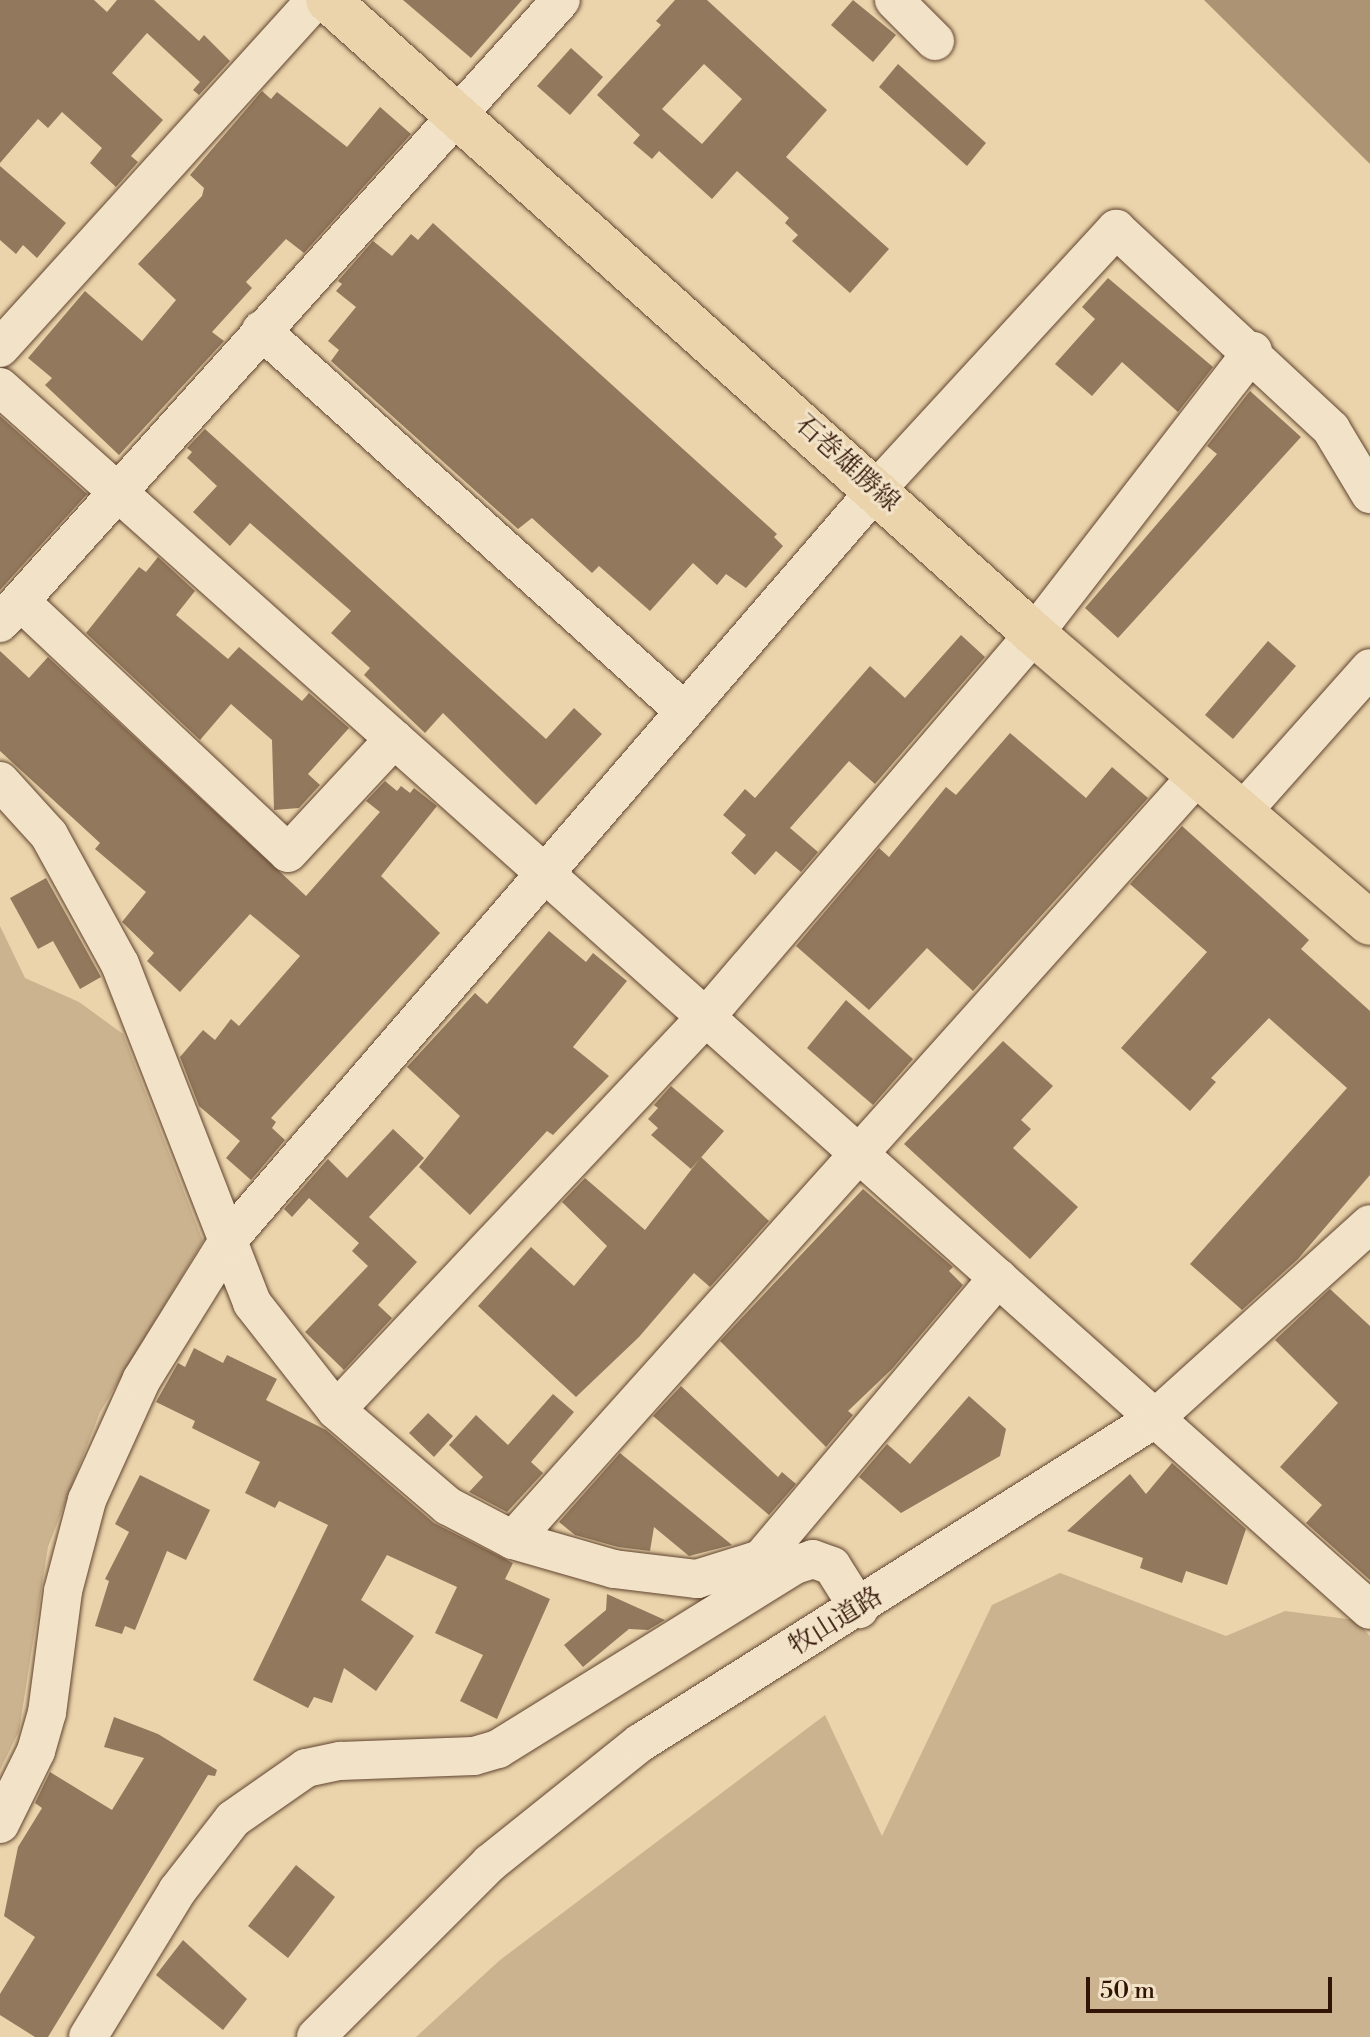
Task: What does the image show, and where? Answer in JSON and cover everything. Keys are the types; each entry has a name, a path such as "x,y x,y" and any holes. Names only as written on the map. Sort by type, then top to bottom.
{"main road":[{"name":"石巻雄勝線","path":"328,0 1034,634 1370,923"}],"street":[{"path":"0,348 315,0"},
{"path":"394,739 288,853 10,613 118,495 261,330 561,0"},
{"path":"894,0 935,41"},
{"path":"0,1824 36,1751 47,1713 63,1591 87,1500 142,1379 229,1239 876,490 1116,229 1253,351 1331,429 1370,494"},
{"path":"261,330 684,711"},
{"path":"336,1410 704,1019 1034,634 1253,351"},
{"path":"0,387 545,873 704,1019 858,1152 1153,1420 1370,1610"},
{"path":"1241,813 1370,668"},
{"path":"513,1540 1197,776"},
{"path":"0,781 49,835 120,964 252,1303 336,1410 448,1506 513,1540 588,1564 697,1579 761,1559 998,1278"},
{"name":"牧山道路","path":"316,2037 490,1863 640,1743 859,1609 1153,1420 1370,1224"},
{"path":"88,2037 177,1891 233,1819 306,1768 340,1761 474,1756 498,1749 795,1565 813,1559 832,1566 859,1609"}],"shaded area":[{"path":"1204,0 1370,0 1370,164"},
{"path":"0,926 25,978 79,1002 123,1034 203,1241 100,1412 48,1547 19,1731 0,1770"},
{"path":"1060,1573 1226,1636 1285,1611 1355,1620 1370,1636 1370,2037 416,2037 500,1960 825,1715 882,1836 992,1605"}],"building":[{"path":"0,0 94,0 107,12 117,0 154,0 199,41 204,35 230,61 199,95 193,90 200,82 147,33 112,73 163,120 131,156 138,162 116,187 90,163 102,148 62,112 48,128 38,119 0,163"},
{"path":"403,0 522,0 471,58"},
{"path":"675,0 707,0 827,110 786,157 889,249 850,293 792,241 798,235 785,223 789,218 737,171 712,199 659,151 652,159 633,143 640,135 597,95 661,25 656,21","holes":["704,64 742,99 702,144 662,109"]},
{"path":"853,0 896,35 873,62 831,25"},
{"path":"571,48 603,77 570,115 537,86"},
{"path":"898,64 986,143 967,166 879,87"},
{"path":"262,91 271,99 277,92 347,147 380,107 411,134 304,253 286,239 246,282 252,288 212,332 224,341 119,455 45,385 52,378 28,358 85,291 142,341 176,300 138,264 202,196 204,188 190,175"},
{"path":"0,166 66,223 37,258 23,245 16,254 0,240"},
{"path":"433,223 777,534 774,537 783,546 746,588 726,574 717,585 693,563 650,611 599,566 592,573 532,518 518,529 331,361 339,350 328,341 356,307 336,291 342,284 338,281 373,241 392,256 411,234 418,240"},
{"path":"1108,278 1213,367 1178,412 1122,362 1092,396 1055,364 1095,319 1082,307"},
{"path":"1250,391 1301,437 1118,638 1085,608 1217,454 1207,446"},
{"path":"0,416 87,494 0,590"},
{"path":"205,429 546,739 574,708 602,734 536,805 443,713 425,733 364,675 370,668 331,633 351,611 250,523 230,546 193,512 217,486 187,458 192,452 187,448"},
{"path":"158,557 195,591 176,615 228,659 239,647 302,701 309,693 349,728 308,774 320,785 299,808 274,810 272,740 231,704 200,740 86,633 139,567 146,572"},
{"path":"961,635 985,657 875,784 849,761 790,828 818,852 801,872 776,851 755,875 731,853 746,835 723,815 745,789 755,798 870,666 905,698"},
{"path":"1268,641 1296,666 1233,739 1205,715"},
{"path":"0,651 29,678 48,657 306,896 380,812 366,801 385,781 397,791 401,786 410,793 414,788 437,806 381,876 440,933 271,1118 276,1122 272,1128 285,1140 251,1180 226,1158 240,1141 199,1106 180,1057 203,1030 215,1040 231,1019 239,1026 300,956 250,914 180,992 147,961 154,953 122,922 146,892 95,849 100,843 0,751"},
{"path":"1010,733 1086,798 1112,767 1148,798 973,991 927,948 869,1010 796,946 879,848 889,857 946,787 956,795"},
{"path":"1182,826 1309,940 1301,949 1370,1011 1370,1175 1298,1259 1242,1310 1190,1264 1347,1088 1269,1018 1211,1078 1216,1082 1190,1111 1121,1048 1207,952 1130,884"},
{"path":"46,878 101,977 80,989 53,941 38,949 10,898"},
{"path":"549,931 586,962 593,953 627,981 573,1047 609,1076 553,1135 547,1131 470,1215 419,1167 460,1116 407,1067 475,993 487,1004"},
{"path":"846,1000 913,1059 873,1105 807,1048"},
{"path":"1003,1041 1053,1086 1021,1120 1031,1129 1013,1148 1078,1207 1030,1259 904,1144"},
{"path":"671,1086 724,1131 691,1169 651,1135 658,1128 648,1119 658,1108 654,1105"},
{"path":"393,1129 424,1158 369,1217 417,1262 378,1305 392,1318 344,1370 305,1332 368,1266 352,1251 359,1243 309,1198 292,1217 284,1209 328,1159 347,1178"},
{"path":"701,1157 769,1221 710,1287 694,1273 639,1337 576,1397 478,1306 531,1247 574,1286 607,1246 562,1202 585,1178 645,1230"},
{"path":"863,1189 953,1267 949,1271 963,1285 892,1369 848,1411 853,1415 826,1447 720,1341"},
{"path":"1330,1289 1370,1326 1370,1580 1306,1523 1322,1505 1280,1467 1338,1403 1275,1340"},
{"path":"194,1348 223,1363 227,1355 277,1379 266,1400 326,1430 434,1523 513,1563 505,1579 550,1599 497,1719 460,1701 483,1655 435,1633 457,1587 387,1555 361,1600 414,1636 376,1691 344,1668 332,1703 314,1697 308,1708 253,1680 328,1525 279,1501 275,1508 245,1493 260,1462 192,1428 195,1421 156,1402 178,1363 185,1367"},
{"path":"681,1386 778,1477 782,1472 796,1484 769,1515 653,1416"},
{"path":"553,1394 574,1412 531,1462 543,1473 507,1512 469,1492 483,1477 449,1445 476,1415 508,1445"},
{"path":"969,1396 1006,1429 1000,1456 901,1513 859,1477 887,1444 910,1464"},
{"path":"428,1413 453,1436 434,1457 409,1433"},
{"path":"620,1453 732,1545 689,1556 654,1527 650,1551 618,1547 575,1535 559,1522"},
{"path":"1172,1463 1246,1529 1227,1585 1186,1571 1182,1583 1140,1568 1143,1558 1067,1531 1130,1474 1146,1494"},
{"path":"140,1475 210,1510 186,1560 167,1551 135,1630 125,1626 122,1634 95,1626 109,1581 105,1579 129,1532 115,1524"},
{"path":"607,1594 665,1620 648,1630 629,1629 583,1667 564,1645 606,1610"},
{"path":"114,1717 158,1734 217,1770 215,1776 208,1775 48,2037 35,2037 0,2015 0,1994 35,1937 4,1916 18,1847 42,1808 35,1803 50,1772 112,1810 144,1758 104,1747"},
{"path":"296,1865 335,1897 288,1958 248,1926"},
{"path":"183,1940 247,1999 223,2030 156,1975"}]}
